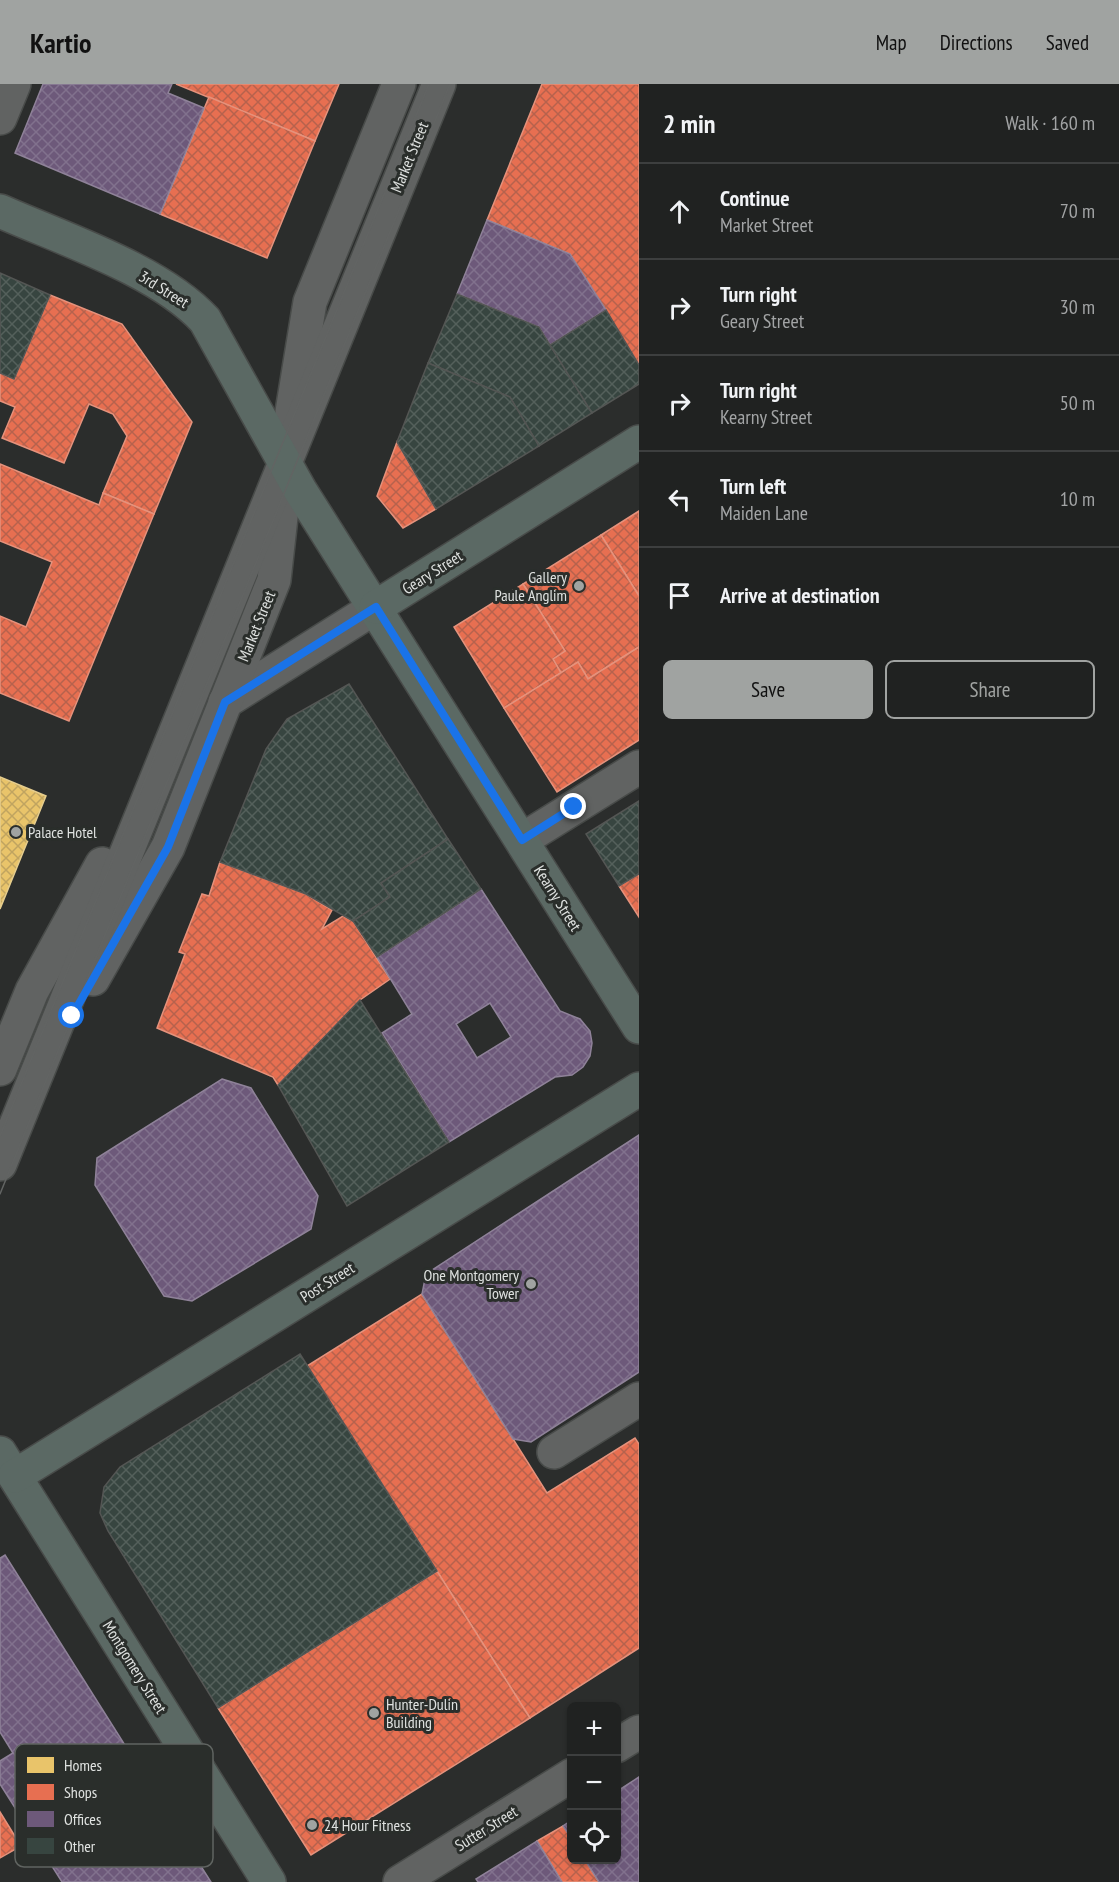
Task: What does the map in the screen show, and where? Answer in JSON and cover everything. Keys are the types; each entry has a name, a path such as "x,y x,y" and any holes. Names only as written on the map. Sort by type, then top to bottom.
{"main road":[{"name":"3rd Street","path":"0,212 145,275 190,303 215,336 285,464"},
{"name":"Geary Street","path":"376,607 639,442"},
{"name":"Kearny Street","path":"285,464 639,1027"},
{"name":"Post Street","path":"8,1465 639,1089"},
{"name":"Montgomery Street","path":"8,1465 183,1744"},
{"name":"Montgomery Street","path":"213,1793 269,1882"}],"street":[{"path":"0,118 14,84"},
{"name":"Market Street","path":"26,1099 168,847 274,580 285,464 310,302 399,84"},
{"name":"Market Street","path":"0,1164 439,84"},
{"name":"Geary Street","path":"225,702 376,607"},
{"name":"Market Street","path":"0,1068 32,991 174,734"},
{"path":"522,840 639,767"},
{"path":"554,1452 639,1398"},
{"path":"621,1743 639,1732"},
{"name":"Sutter Street","path":"400,1882 445,1870 567,1779"}],"building: Homes":[{"name":"Palace Hotel","path":"0,777 46,796 0,909"}],"building: Shops":[{"path":"176,84 339,84 315,141"},
{"path":"542,84 639,84 639,365 570,254 487,220"},
{"path":"209,97 315,141 267,258 160,214"},
{"path":"50,295 122,324 192,422 154,514 103,493 127,436 113,414 89,404 64,463 2,438 15,407 0,401 0,373 14,379"},
{"path":"397,442 436,509 403,528 377,496"},
{"path":"0,464 99,505 103,493 154,514 69,721 0,693 0,616 26,627 52,562 0,541"},
{"path":"639,511 639,596 601,535"},
{"path":"601,535 639,596 639,647 588,679 578,662 561,673 553,659 565,651 523,584"},
{"path":"523,584 565,651 553,659 561,673 504,708 454,627"},
{"path":"639,647 639,740 557,792 504,708 578,662 588,679"},
{"path":"220,862 306,894 332,910 322,929 343,916 353,921 390,979 360,1000 278,1085 273,1077 157,1028 185,954 179,952 202,894 209,896"},
{"path":"639,874 639,917 619,886"},
{"path":"422,1294 547,1493 635,1438 639,1444 639,1648 530,1718 307,1366"},
{"name":"Hunter-Dulin Building","path":"437,1571 530,1718 311,1855 218,1708"},
{"path":"0,1812 15,1836 15,1849 0,1858"},
{"path":"563,1826 567,1832 567,1864 588,1864 599,1882 562,1882 537,1841"}],"building: Offices":[{"path":"43,84 172,84 168,93 204,108 160,214 15,153"},
{"path":"487,220 570,254 606,310 550,345 539,327 457,294"},
{"path":"481,889 560,1011 580,1019 590,1031 592,1043 590,1056 583,1067 572,1075 555,1077 449,1142 382,1033 412,1014 377,957","holes":["490,1003 511,1037 477,1058 456,1024"]},
{"path":"222,1079 251,1088 318,1196 311,1229 192,1301 164,1296 95,1185 97,1158"},
{"name":"One Montgomery Tower","path":"639,1135 639,1372 531,1442 513,1439 422,1294 426,1274"},
{"path":"5,1555 124,1744 15,1744 15,1808 0,1784 0,1761 13,1753 0,1732 0,1558"},
{"path":"639,1777 639,1882 599,1882 588,1864 621,1864 621,1789"},
{"path":"537,1841 562,1882 478,1882 476,1879"},
{"path":"53,1867 201,1867 211,1882 62,1882"}],"building: Other":[{"path":"0,273 50,295 14,379 0,373"},
{"path":"457,294 539,327 592,413 539,446 510,397 428,363"},
{"path":"606,310 639,365 639,384 592,413 550,345"},
{"path":"428,363 510,397 539,446 436,509 397,442"},
{"path":"349,684 448,839 381,883 390,897 353,921 306,894 220,862 266,749 287,719"},
{"path":"639,801 639,874 619,886 586,834"},
{"path":"448,839 481,889 377,957 353,921 390,897 381,883"},
{"path":"360,1000 449,1142 347,1206 278,1085"},
{"path":"300,1354 437,1571 218,1708 108,1531 100,1513 104,1487 120,1467"}],"tram line":[{"path":"0,1136 429,84"},
{"path":"0,1194 450,84"}],"place":[{"name":"Gallery Paule Anglim","path":"579,586"},
{"name":"Palace Hotel","path":"16,832"},
{"name":"One Montgomery Tower","path":"531,1284"},
{"name":"Hunter-Dulin Building","path":"374,1713"},
{"name":"24 Hour Fitness","path":"312,1825"}],"route":[{"path":"72,1016 168,847 225,702 376,607 522,840 574,807"}]}
